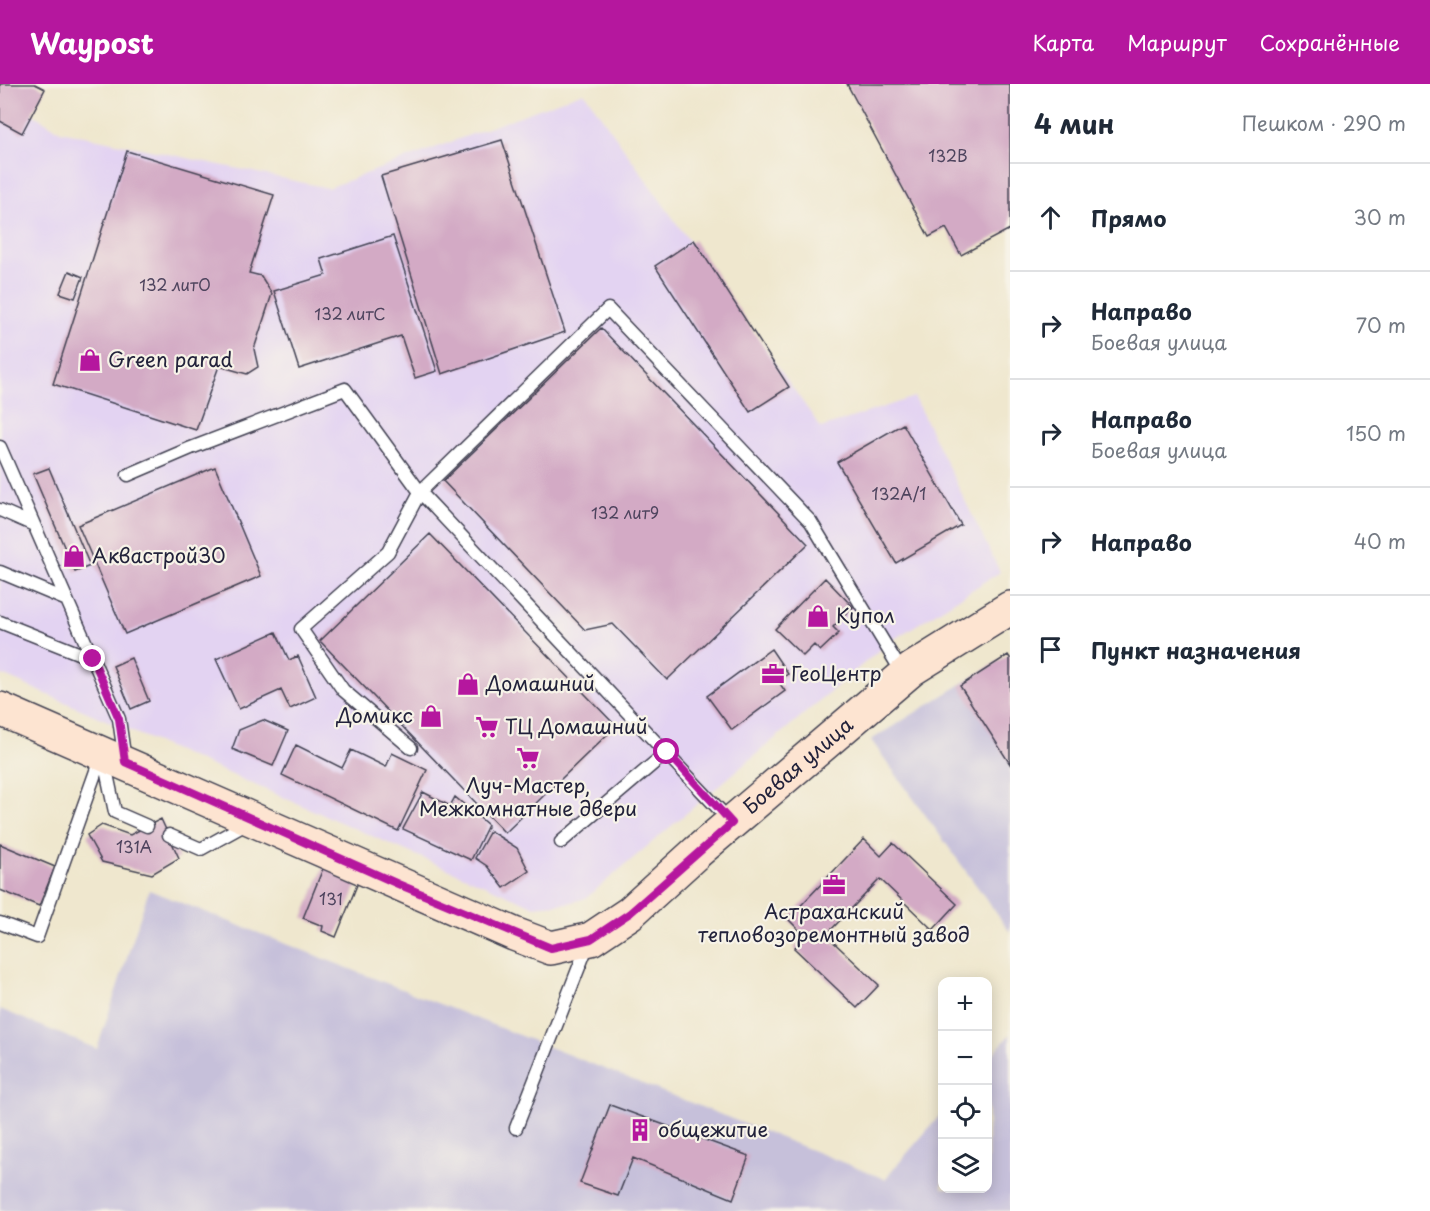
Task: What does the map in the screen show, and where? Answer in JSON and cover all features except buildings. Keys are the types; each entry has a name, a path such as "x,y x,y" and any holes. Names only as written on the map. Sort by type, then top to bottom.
{"main road":[{"name":"Боевая улица","path":"0,709 114,757 503,930 551,948 591,939 630,913 904,675 1010,608"}],"lane":[{"path":"411,748 343,690 301,629 388,552 420,492 608,309 811,522 904,675"},
{"path":"128,475 191,448 345,389 420,492 732,823"},
{"path":"0,447 119,719 114,757 115,812 147,826"},
{"path":"0,510 34,525"},
{"path":"0,572 67,600"},
{"path":"0,622 93,659"},
{"path":"561,842 667,752"},
{"path":"0,923 37,937 114,757"},
{"path":"169,836 201,849 255,820"},
{"path":"516,1128 591,939"}],"shaded area":[{"path":"584,92 821,428 914,397 1000,572 888,643 586,898 569,903 533,906 0,674 0,94 60,131 328,188"},
{"path":"1010,654 1010,932 871,740"},
{"path":"149,890 885,1179 938,1118 938,1193 992,1193 992,1055 1010,1034 1010,1211 0,1211 0,1009 97,1049"}],"place":[{"name":"Green parad","path":"90,360"},
{"name":"Аквастрой30","path":"74,556"},
{"name":"Купол","path":"818,616"},
{"name":"ГеоЦентр","path":"773,674"},
{"name":"Домашний","path":"468,684"},
{"name":"Домикс","path":"431,716"},
{"name":"ТЦ Домашний","path":"487,727"},
{"name":"Луч-Мастер, Межкомнатные двери","path":"528,758"},
{"name":"Астраханский тепловозоремонтный завод","path":"834,885"},
{"name":"общежитие","path":"640,1130"}],"route":[{"path":"93,659 119,719 125,762 398,884 551,948 591,939 630,913 732,823 667,752"}]}
